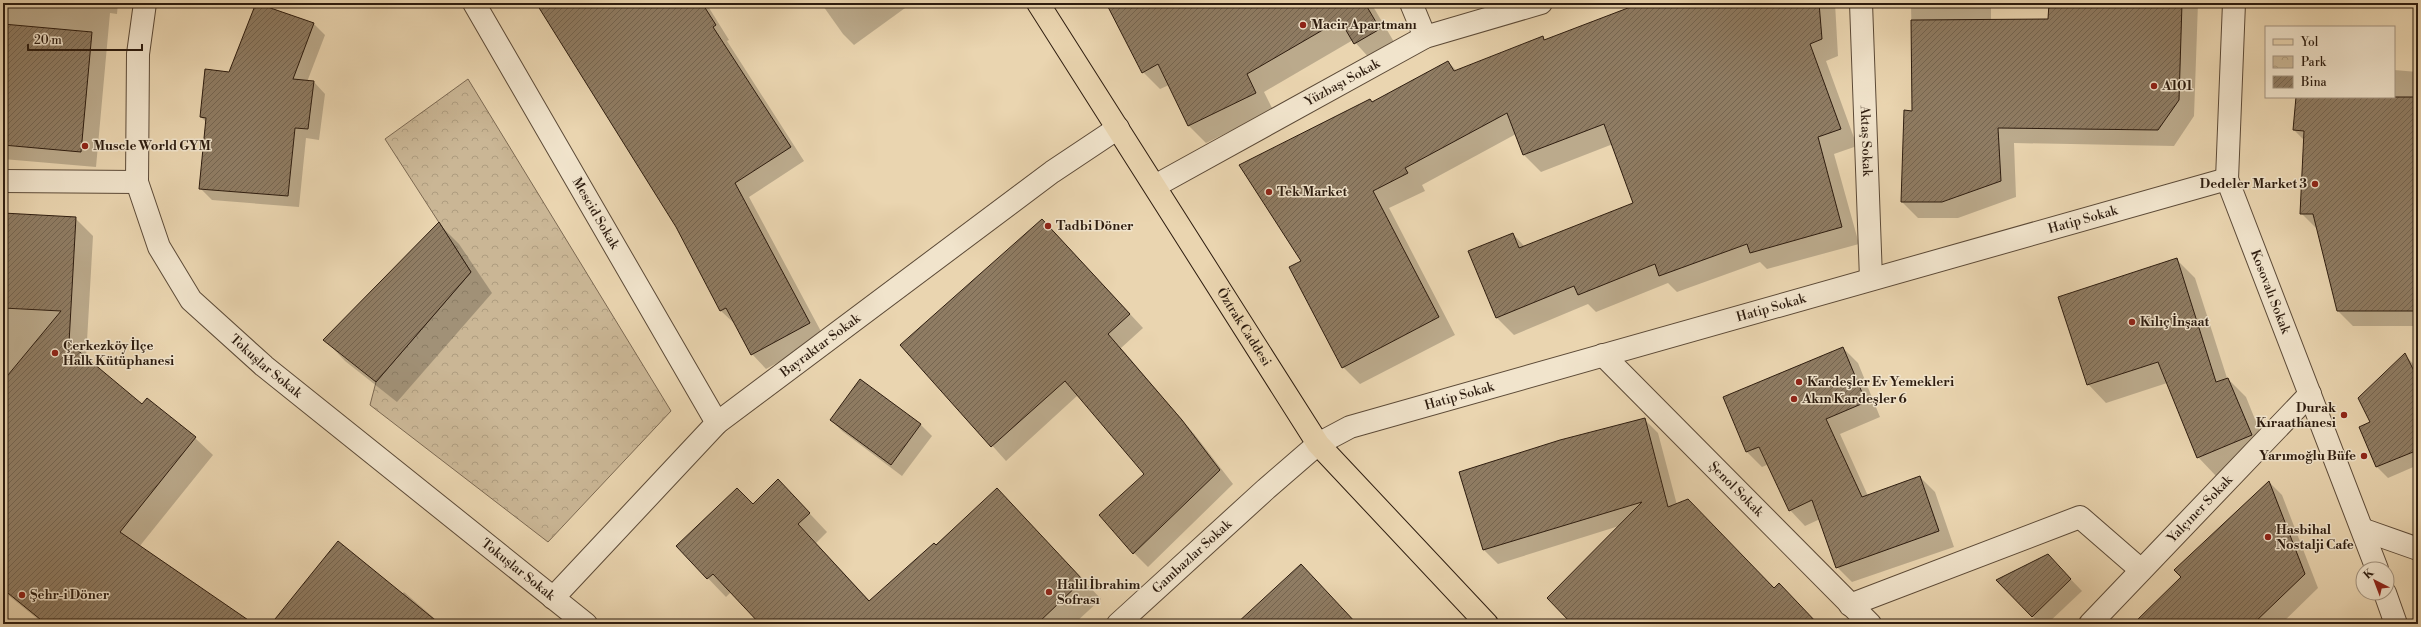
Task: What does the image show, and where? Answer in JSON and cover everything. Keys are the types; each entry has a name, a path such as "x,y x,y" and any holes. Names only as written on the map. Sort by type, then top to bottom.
{"main road":[{"name":"Öztrak Caddesi","path":"1038,3 1318,444 1487,624"}],"street":[{"name":"Tokuşlar Sokak","path":"145,3 138,54 137,182 159,247 191,300 264,366 586,624"},
{"name":"Mescid Sokak","path":"474,3 718,423"},
{"path":"1411,3 1425,37"},
{"name":"Yüzbaşı Sokak","path":"1155,186 1425,37 1541,3"},
{"name":"Aktaş Sokak","path":"1861,3 1871,279"},
{"name":"Kosovalı Sokak","path":"2234,3 2227,178 2364,530 2374,561"},
{"name":"Bayraktar Sokak","path":"552,598 718,423 1052,172 1118,128"},
{"name":"Hatip Sokak","path":"1266,489 1318,444 1350,427 2227,178"},
{"path":"3,181 137,182"},
{"name":"Şenol Sokak","path":"1603,355 1870,624"},
{"name":"Yalçıner Sokak","path":"2090,624 2310,394"},
{"name":"Gambazlar Sokak","path":"1118,624 1266,489"},
{"path":"1850,605 2080,517 2141,570"},
{"path":"2364,530 2418,549"},
{"path":"2388,601 2396,624"}],"green space":[{"path":"468,79 671,411 548,542 370,405 376,382 471,272 385,139"}],"building":[{"path":"256,3 314,23 293,79 314,81 308,129 295,128 288,196 199,189 206,118 200,117 205,69 229,72"},
{"path":"536,3 702,3 716,25 713,27 791,147 735,183 810,323 751,355 726,308 720,311 676,227"},
{"path":"1106,3 1369,3 1366,5 1380,29 1354,44 1340,20 1247,74 1256,93 1188,126 1158,64 1142,73"},
{"path":"1641,3 1819,3 1822,39 1810,44 1841,129 1818,137 1842,227 1750,253 1747,244 1659,276 1655,264 1578,295 1574,286 1496,318 1468,251 1513,233 1519,248 1633,203 1604,124 1523,155 1507,113 1405,168 1408,173 1373,191 1439,317 1342,368 1289,267 1301,261 1239,165 1370,99 1372,102 1448,61 1454,71 1543,36 1544,40"},
{"path":"2049,3 2182,3 2179,100 2158,130 1998,128 2001,181 1942,202 1901,202 1904,110 1912,111 1911,20 2048,19"},
{"path":"3,24 92,32 81,152 3,145"},
{"path":"2418,97 2418,311 2337,311 2313,214 2300,214 2304,131 2293,130 2296,98"},
{"path":"3,213 76,217 69,343 142,404 147,398 196,437 120,532 254,624 46,624 3,589 3,381 61,311 3,308"},
{"path":"1042,219 1130,314 1108,334 1182,420 1220,470 1133,554 1099,515 1144,474 1065,381 991,447 900,345"},
{"path":"439,222 471,272 376,382 323,340"},
{"name":"Kılıç İnşaat","path":"2177,258 2216,382 2228,378 2252,435 2197,458 2158,362 2087,385 2058,297"},
{"path":"1843,347 1866,402 1826,419 1862,497 1920,476 1939,531 1836,568 1812,500 1789,511 1759,447 1746,452 1723,397"},
{"path":"2405,353 2418,379 2418,450 2376,467 2359,427 2370,422 2358,398"},
{"path":"860,379 921,424 891,465 830,420"},
{"path":"1645,418 1668,507 1688,499 1774,588 1779,583 1818,624 1572,624 1547,598 1642,502 1483,550 1459,472 1560,440"},
{"path":"778,479 810,513 798,524 869,601 934,543 936,545 997,488 1083,580 1037,624 760,624 713,574 707,579 676,546 737,488 753,504"},
{"path":"2269,481 2305,574 2253,624 2133,624 2181,577 2174,570"},
{"path":"338,541 440,624 271,624"},
{"path":"2048,554 2071,579 2032,617 1996,580"},
{"path":"1301,564 1357,624 1236,624"}],"place":[{"name":"Macir Apartmanı","path":"1303,25"},
{"name":"A101","path":"2154,86"},
{"name":"Muscle World GYM","path":"85,146"},
{"name":"Dedeler Market 3","path":"2315,184"},
{"name":"Tek Market","path":"1269,192"},
{"name":"Tadbi Döner","path":"1048,226"},
{"name":"Kılıç İnşaat","path":"2132,322"},
{"name":"Çerkezköy İlçe Halk Kütüphanesi","path":"55,353"},
{"name":"Kardeşler Ev Yemekleri","path":"1799,382"},
{"name":"Akın Kardeşler 6","path":"1794,399"},
{"name":"Durak Kıraathanesi","path":"2344,415"},
{"name":"Yarımoğlu Büfe","path":"2364,456"},
{"name":"Hasbihal Nostalji Cafe","path":"2268,537"},
{"name":"Halil İbrahim Sofrası","path":"1049,592"},
{"name":"Şehr-i Döner","path":"22,595"}]}
